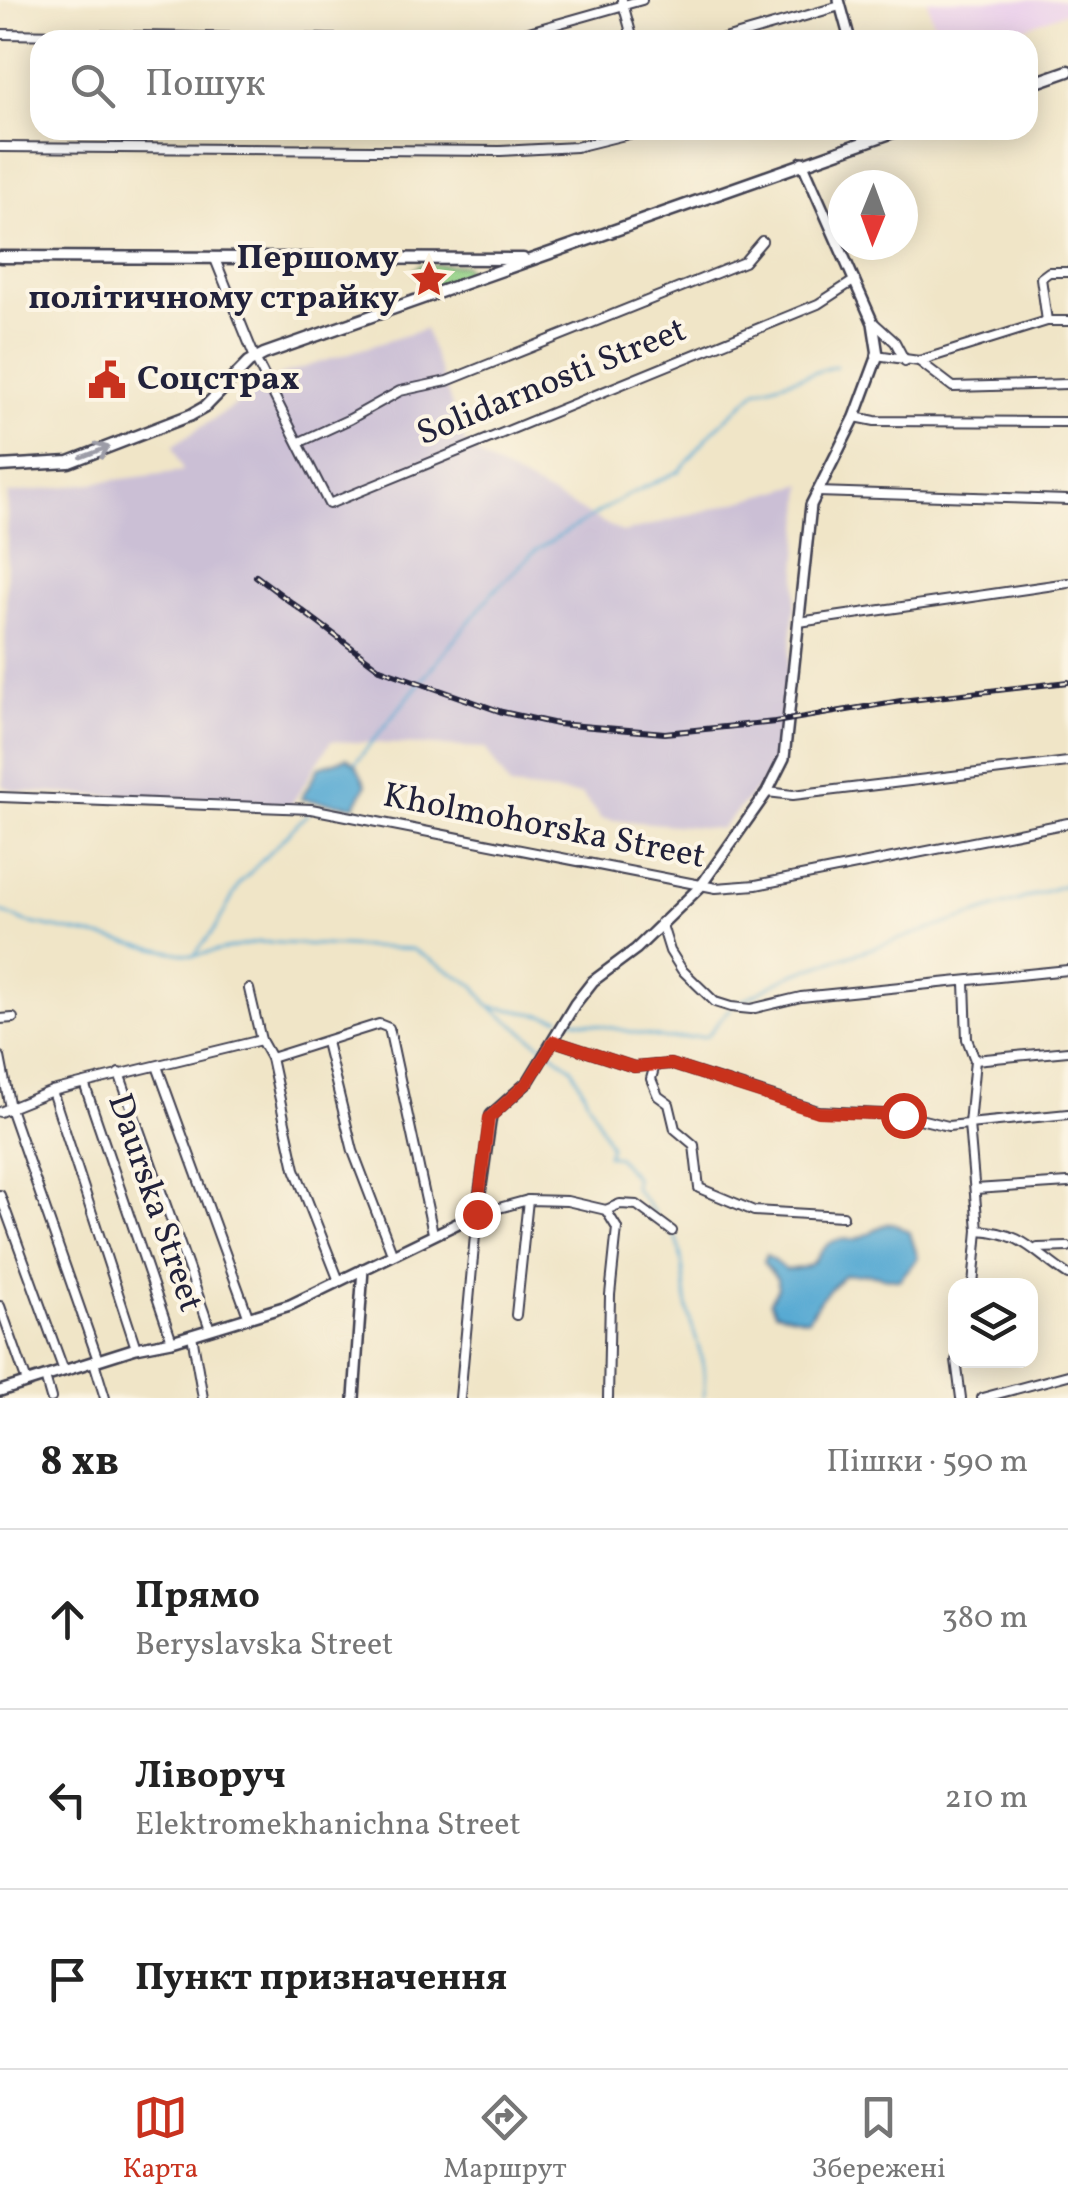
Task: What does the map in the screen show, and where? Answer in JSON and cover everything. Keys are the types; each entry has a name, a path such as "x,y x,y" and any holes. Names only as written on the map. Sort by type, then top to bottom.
{"main road":[{"path":"1038,82 1068,71"},
{"path":"0,466 69,462 191,415 205,407 255,358 861,140"},
{"path":"0,258 534,259"}],"street":[{"path":"534,30 642,0"},
{"path":"623,3 630,30"},
{"path":"753,30 839,3 847,30"},
{"path":"0,34 30,34"},
{"path":"0,147 500,151 576,147 605,140"},
{"path":"460,1398 489,1118 528,1082 593,981 636,949 700,887 766,792 788,744 811,505 855,417 876,356 877,338 874,323 802,162"},
{"name":"Solidarnosti Street","path":"300,442 400,391 448,380 744,262 762,241"},
{"name":"Solidarnosti Street","path":"215,260 255,358 330,504 818,304 854,280"},
{"path":"1046,322 1041,278 1049,272 1068,272"},
{"path":"876,356 919,361 1046,322 1068,321"},
{"path":"874,323 896,342 905,362"},
{"path":"919,361 953,386 1068,384"},
{"path":"855,417 875,421 1068,422"},
{"path":"817,492 1068,500"},
{"path":"799,622 1068,583"},
{"path":"766,792 793,795 1068,762"},
{"name":"Kholmohorska Street","path":"2,798 311,809 700,887 756,885 1068,824"},
{"path":"661,922 676,962 715,1002 751,1009 801,997 1068,970"},
{"path":"964,982 967,1039 975,1060 969,1124 978,1230 975,1278"},
{"path":"249,990 261,1040 271,1058 295,1169 339,1281"},
{"path":"0,1019 13,1018"},
{"path":"271,1058 380,1024 389,1028 432,1233"},
{"path":"5,1110 52,1091 261,1040"},
{"path":"554,1041 634,1067 670,1064 818,1112 903,1115 948,1126 1068,1114"},
{"path":"326,1042 353,1151 392,1253"},
{"path":"975,1060 1068,1051"},
{"path":"0,1056 5,1110 96,1361 104,1398"},
{"path":"656,1065 652,1078 658,1096 669,1104 675,1129 694,1145 699,1188 754,1211 843,1216"},
{"path":"157,1066 248,1316"},
{"path":"118,1073 210,1328"},
{"name":"Daurska Street","path":"84,1083 172,1341"},
{"name":"Daurska Street","path":"52,1091 136,1348"},
{"path":"975,1189 1068,1183"},
{"path":"0,1196 64,1370"},
{"path":"516,1315 528,1200"},
{"path":"3,1393 64,1370 290,1305 432,1233 477,1214 528,1200 568,1201 606,1210 620,1204 637,1205 672,1231"},
{"path":"606,1210 617,1228 610,1295 608,1398"},
{"path":"978,1230 1014,1236 1036,1248 1068,1275"},
{"path":"1036,1248 1068,1246"},
{"path":"354,1398 363,1269"},
{"path":"0,1306 27,1382"},
{"path":"192,1335 203,1398"},
{"path":"957,1368 961,1398"},
{"path":"982,1398 1068,1374"},
{"path":"44,1377 51,1398"}],"shaded area":[{"path":"927,0 1068,0 1068,11 1019,30 935,30"},
{"path":"425,329 465,443 485,460 623,533 803,484 779,756 763,782 721,829 601,819 582,795 510,787 485,748 331,741 291,805 14,791 3,786 8,494 183,471 173,446 280,375"}],"green space":[{"path":"420,265 464,265 469,271 466,276 439,286 420,282 414,270"}],"water":[{"path":"347,758 356,765 366,785 355,806 301,799 319,767"},
{"path":"893,1223 910,1233 918,1258 899,1280 868,1274 844,1275 821,1298 808,1319 775,1312 770,1301 778,1288 777,1279 763,1262 766,1255 786,1270 807,1266 832,1242 861,1238"}],"waterway":[{"path":"355,763 493,592 536,550 628,495 679,471 714,430 757,390 836,366"},
{"path":"195,954 215,929 240,883 308,813"},
{"path":"736,1004 793,974 1068,884"},
{"path":"0,911 26,922 193,956 259,942 412,949 475,986 489,1006 572,1068 610,1146 607,1155 618,1157 655,1214"},
{"path":"489,1006 560,1018"},
{"path":"568,1019 667,1039 707,1036 730,1008"},
{"path":"674,1234 702,1361 703,1398"}],"railway":[{"path":"256,576 380,669 502,712 557,724 665,733 1068,682"}],"place":[{"name":"Першому політичному страйку","path":"429,279"},
{"name":"Соцстрах","path":"107,380"}],"route":[{"path":"477,1214 489,1118 528,1082 554,1041 634,1067 670,1064 818,1112 903,1115"}]}
